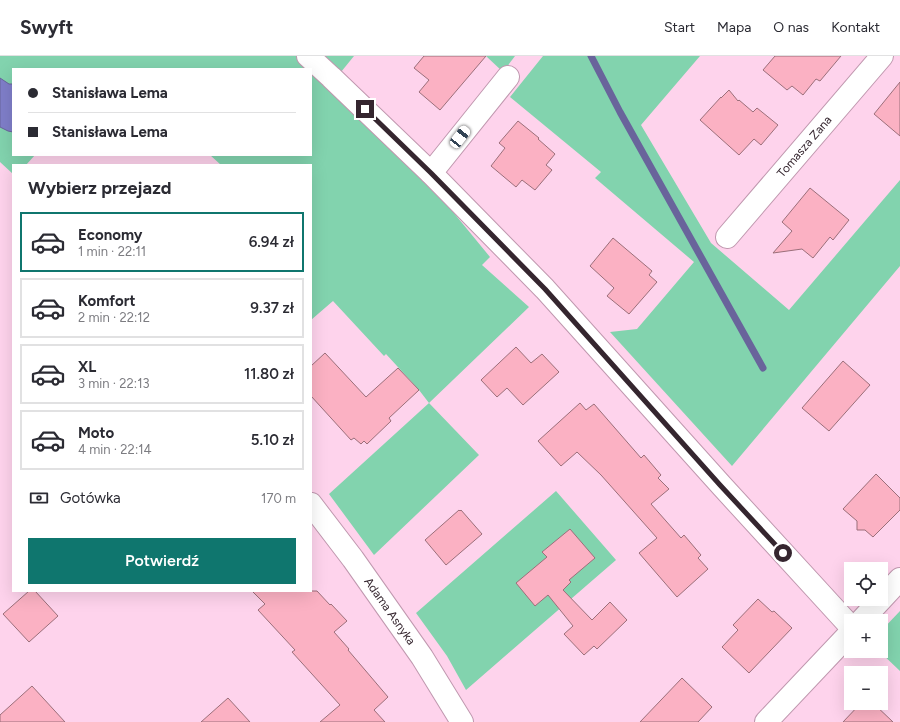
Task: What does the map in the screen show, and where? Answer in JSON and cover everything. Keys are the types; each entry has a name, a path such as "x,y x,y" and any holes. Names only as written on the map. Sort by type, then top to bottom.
{"street":[{"path":"308,56 331,76 431,173 545,289 720,485 844,619"},
{"name":"Tomasza Zana","path":"727,237 882,56"},
{"path":"431,173 508,77"},
{"name":"Adama Asnyka","path":"312,505 353,559 422,657 462,722"},
{"path":"868,614 900,579"},
{"path":"766,722 844,639"}],"green space":[{"path":"0,56 298,56 310,68 12,68 12,156 34,156 27,164 12,164 12,173 0,162"},
{"path":"324,56 354,56 341,72"},
{"path":"486,56 515,56 503,72"},
{"path":"543,56 700,56 641,125 711,243 789,310 900,180 900,266 732,466 610,332 637,329 694,262 595,178 601,172 510,97"},
{"path":"312,70 444,201 490,257 482,265 529,307 429,403 386,354 384,356 333,301 312,319 312,164 220,164 211,156 312,156"},
{"path":"429,403 479,455 374,555 329,494"},
{"path":"556,491 616,560 466,690 447,656 416,613"},
{"path":"900,611 900,671 886,658 888,658 888,624"}],"shaded area":[{"path":"0,78 9,84 12,84 12,132 0,127"}],"building":[{"path":"424,56 486,56 440,110 419,92 429,80 414,68"},
{"path":"775,56 841,56 820,81 816,79 803,95 792,86 787,90 763,70"},
{"path":"900,82 900,136 874,114"},
{"path":"729,90 738,101 739,100 753,112 757,108 778,125 761,145 754,139 739,155 700,120"},
{"path":"518,121 539,138 538,139 555,154 546,165 552,170 535,190 522,180 516,187 491,166 505,148 499,143"},
{"path":"810,188 849,220 833,240 830,237 813,258 802,249 773,253 792,231 782,222"},
{"path":"613,238 652,271 649,275 657,282 629,314 607,296 614,288 590,266"},
{"path":"516,347 531,363 542,354 559,372 523,405 507,388 497,397 481,380"},
{"path":"325,353 366,397 398,368 419,390 389,418 391,421 367,444 364,441 361,444 354,438 351,440 312,397 312,365"},
{"path":"843,361 870,385 829,431 802,408"},
{"path":"580,403 586,410 594,404 641,458 644,455 661,475 658,478 669,489 651,504 681,538 684,535 701,555 698,558 708,569 677,597 639,553 657,538 601,475 577,452 561,466 538,441"},
{"path":"876,474 900,498 900,510 873,537 865,530 857,530 857,521 843,509"},
{"path":"459,510 461,510 482,534 446,565 425,540"},
{"path":"570,529 595,558 569,580 571,582 563,590 592,620 610,602 627,620 597,649 594,646 584,655 564,634 573,626 548,595 535,606 516,583 547,557 542,552"},
{"path":"317,591 330,605 331,604 347,621 334,632 388,697 374,710 385,722 320,722 340,705 292,652 295,650 258,610 265,604 253,592"},
{"path":"28,592 36,592 58,616 29,642 3,614"},
{"path":"758,599 772,612 774,611 792,628 749,673 722,647 738,630 733,625"},
{"path":"682,678 712,707 698,722 640,722"},
{"path":"32,686 65,722 0,722 0,715"},
{"path":"228,698 250,722 201,722"},
{"path":"854,710 880,710 893,722 843,722"}],"waterway":[{"path":"591,56 620,112 763,368"}],"route":[{"path":"365,109 431,173 545,289 720,485 783,553"}]}
